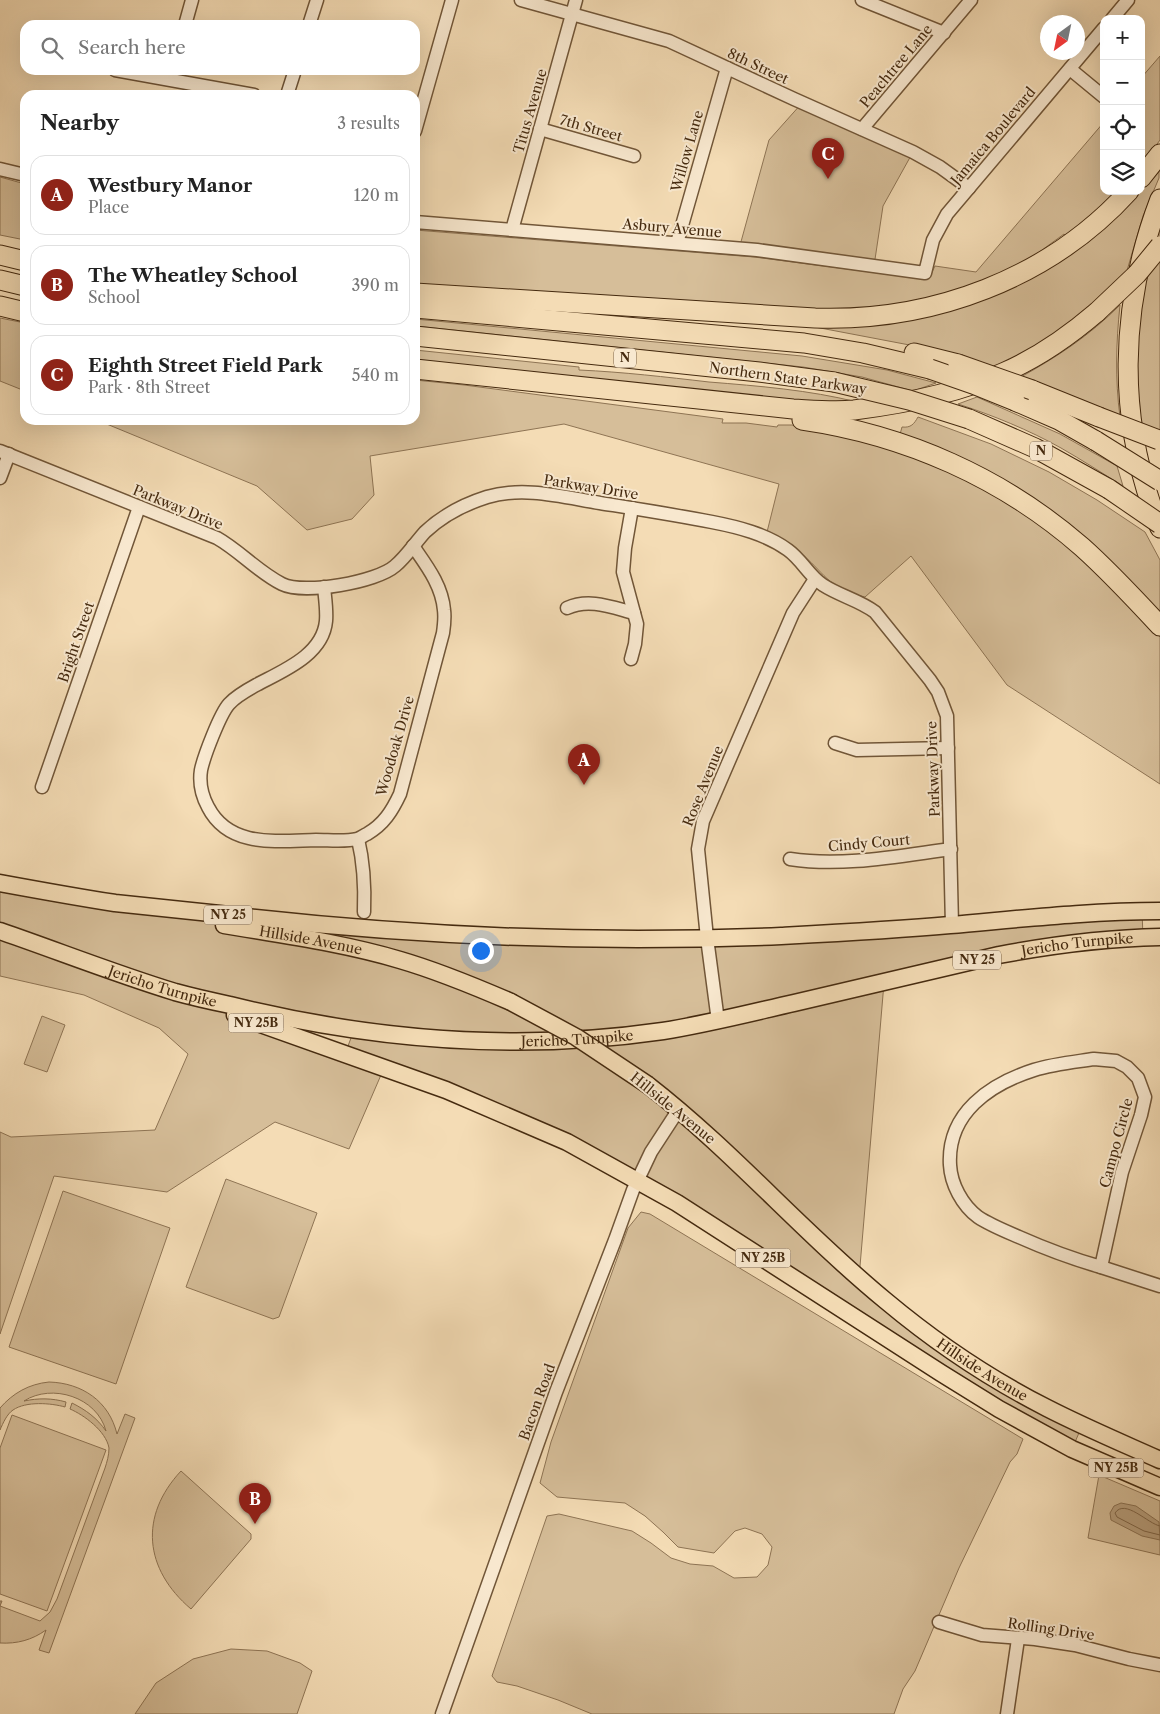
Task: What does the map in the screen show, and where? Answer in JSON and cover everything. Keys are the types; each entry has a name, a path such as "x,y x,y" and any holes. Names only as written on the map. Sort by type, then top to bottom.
{"highway":[{"path":"1145,173 1160,154"},
{"path":"420,293 815,318 837,319 884,316 947,303 985,290 1021,273 1073,241 1108,213 1125,195"},
{"path":"1160,199 1147,235 1136,279 1130,312 1128,355 1130,409 1135,448 1150,504 1160,528"},
{"path":"420,370 793,409 853,410 935,395 971,385 1005,372 1050,347 1098,312 1137,274 1160,246"},
{"path":"0,255 20,260"},
{"path":"0,280 20,285"},
{"path":"0,306 20,311"},
{"path":"420,308 766,338 842,348 915,353 958,364 1032,390 1160,440"},
{"name":"Northern State Parkway","path":"420,337 759,372 834,382 909,400 969,419 1035,448 1109,489 1160,524"},
{"path":"842,348 930,369 1015,401 1059,420 1160,481"},
{"path":"607,389 671,405 828,424 882,437 929,453 994,484 1040,514 1069,536 1098,562 1160,626"}],"main road":[{"name":"Jericho Turnpike","path":"0,883 114,902 298,923 438,934 541,938 707,938 821,934 952,925 1079,913 1160,911"},
{"name":"Hillside Avenue","path":"114,902 208,922 316,941 399,960 436,972 511,1002 576,1037 648,1085 705,1132 845,1266 893,1307 939,1342 1045,1407 1160,1460"},
{"name":"Jericho Turnpike","path":"0,931 175,992 261,1013 305,1022 373,1032 456,1040 529,1041 594,1038 663,1031 718,1021 1034,948 1094,941 1160,937"},
{"name":"Hillside Avenue","path":"175,992 260,1025 453,1093 567,1142 637,1180 710,1224 981,1398 1066,1446 1160,1487"}],"street":[{"path":"186,20 192,0"},
{"path":"311,20 317,0"},
{"path":"420,113 452,0"},
{"name":"8th Street","path":"522,0 669,41 928,159 969,188"},
{"name":"Titus Avenue","path":"512,230 576,0"},
{"path":"862,0 944,33"},
{"name":"Peachtree Lane","path":"862,129 971,0"},
{"path":"1115,15 1128,0"},
{"name":"Jamaica Boulevard","path":"925,273 930,248 946,214 1100,33"},
{"name":"Willow Lane","path":"677,243 727,68"},
{"path":"1070,69 1100,94"},
{"path":"172,75 234,90"},
{"path":"289,90 293,75"},
{"name":"7th Street","path":"540,128 634,156"},
{"path":"0,169 20,174"},
{"name":"Asbury Avenue","path":"420,222 757,250 925,273"},
{"path":"0,478 4,452"},
{"name":"Parkway Drive","path":"4,452 217,538 228,544 263,572 282,584 294,588 324,587 382,575 395,566 435,524 463,506 506,493 539,493 632,508 712,522 766,537 788,550 825,587 866,605 882,619 938,692 947,716 952,925"},
{"name":"Bright Street","path":"42,787 139,507"},
{"path":"631,659 637,624 623,572 632,508"},
{"name":"Woodoak Drive","path":"358,839 376,828 386,819 400,794 443,634 445,610 442,597 437,583 413,546"},
{"name":"Rose Avenue","path":"718,1021 698,849 702,820 793,613 815,579"},
{"path":"324,587 326,622 318,642 304,658 292,667 241,694 229,704 220,716 201,770 201,785 204,799 212,815 233,834 249,839 277,841 358,839 363,858 364,912"},
{"path":"566,608 588,603 634,613"},
{"path":"835,743 857,750 948,748"},
{"name":"Cindy Court","path":"790,859 814,863 951,849"},
{"name":"Campo Circle","path":"1101,1267 1122,1172 1141,1116 1145,1097 1138,1078 1127,1067 1116,1061 1094,1059 1035,1070 994,1088 973,1103 958,1123 952,1137 950,1172 962,1200 977,1216 997,1228 1056,1254 1160,1286"},
{"name":"Bacon Road","path":"442,1714 556,1392 637,1180 651,1152 678,1109"},
{"name":"Rolling Drive","path":"939,1622 971,1633 1075,1645 1160,1665"},
{"path":"1007,1714 1018,1638"}],"shaded area":[{"path":"1160,56 1160,140 1145,161 1145,105 1145,73"},
{"path":"802,103 913,152 883,206 874,266 739,249 769,140"},
{"path":"1100,127 1100,195 1114,195 1067,237 1064,234 1031,258 973,287 926,303 858,311 420,287 420,230 754,257 917,278 930,276 935,266 976,272"},
{"path":"1159,171 1159,178 1143,216 1126,274 1079,318 1034,347 994,368 920,347 815,327 877,324 931,316 975,303 1032,275 1133,195 1145,195 1145,183 1153,174"},
{"path":"0,177 20,183 20,239 0,235"},
{"path":"1160,223 1160,433 1139,424 1135,365 1142,288"},
{"path":"1120,305 1117,389 1120,417 1019,378 1072,345 1096,327"},
{"path":"0,318 20,322 20,389 0,381"},
{"path":"420,319 802,356 887,370 936,383 913,391 862,377 803,367 420,327"},
{"path":"420,351 579,367 579,370 628,373 784,389 821,394 857,402 811,403 420,364"},
{"path":"420,381 723,419 722,423 746,423 777,427 778,425 792,425 870,442 929,463 989,490 1055,534 1112,586 1160,637 1160,784 1007,685 911,556 865,597 842,589 834,584 794,548 767,532 779,484 564,424 370,456 374,495 352,519 307,530 257,486 109,425 420,425"},
{"path":"977,397 1060,434 1117,466 1123,486 1036,435 958,404"},
{"path":"918,417 991,444 1049,472 1097,500 1145,532 1160,560 1160,620 1105,563 899,438 902,427 912,425"},
{"path":"0,883 335,945 342,927 618,939 1142,911 1143,937 884,983 859,1278 905,1317 1082,1426 1072,1449 612,1166 384,1068 349,1149 275,1122 167,1192 54,1176 0,1334 0,1132 11,1137 155,1130 188,1054 159,1028 84,995 0,976","holes":["261,1013 354,1030 345,1054"]},
{"path":"42,1016 65,1025 47,1072 24,1064"},
{"path":"226,1179 317,1213 279,1317 273,1319 186,1287"},
{"path":"63,1191 170,1228 116,1384 9,1347"},
{"path":"641,1212 650,1214 1023,1439 959,1568 915,1671 903,1689 894,1714 592,1714 517,1686 497,1682 492,1676 547,1516 559,1514 632,1531 671,1558 690,1564 713,1566 734,1578 757,1577 768,1565 772,1547 762,1534 745,1528 735,1531 714,1553 678,1547 645,1516 625,1503 557,1497 540,1483 551,1442 628,1228"},
{"path":"49,1382 72,1386 83,1390 101,1403 108,1412 117,1434 125,1414 135,1418 49,1653 39,1650 46,1630 24,1641 0,1643 0,1606 40,1621 50,1612 57,1599 105,1468 109,1448 104,1436 88,1419 70,1409 72,1403 91,1415 106,1431 101,1419 93,1409 72,1396 47,1393 24,1401 40,1399 66,1402 65,1407 39,1404 18,1407 9,1414 0,1430 0,1408 10,1398 28,1387"},
{"path":"12,1415 106,1450 47,1611 0,1594 0,1448"},
{"path":"181,1471 251,1534 251,1539 191,1609 175,1593 164,1577 156,1560 153,1542 153,1524 158,1506 167,1488"},
{"path":"1099,1475 1160,1501 1160,1555 1088,1538"},
{"path":"231,1649 267,1651 300,1663 312,1671 297,1714 135,1714 156,1683 193,1659"}],"water":[{"path":"1121,1503 1136,1506 1159,1522 1160,1540 1142,1536 1111,1520 1110,1513 1114,1506"}],"place":[{"name":"Eighth Street Field Park","path":"828,179"},
{"name":"Westbury Manor","path":"584,785"},
{"name":"The Wheatley School","path":"255,1524"}]}
